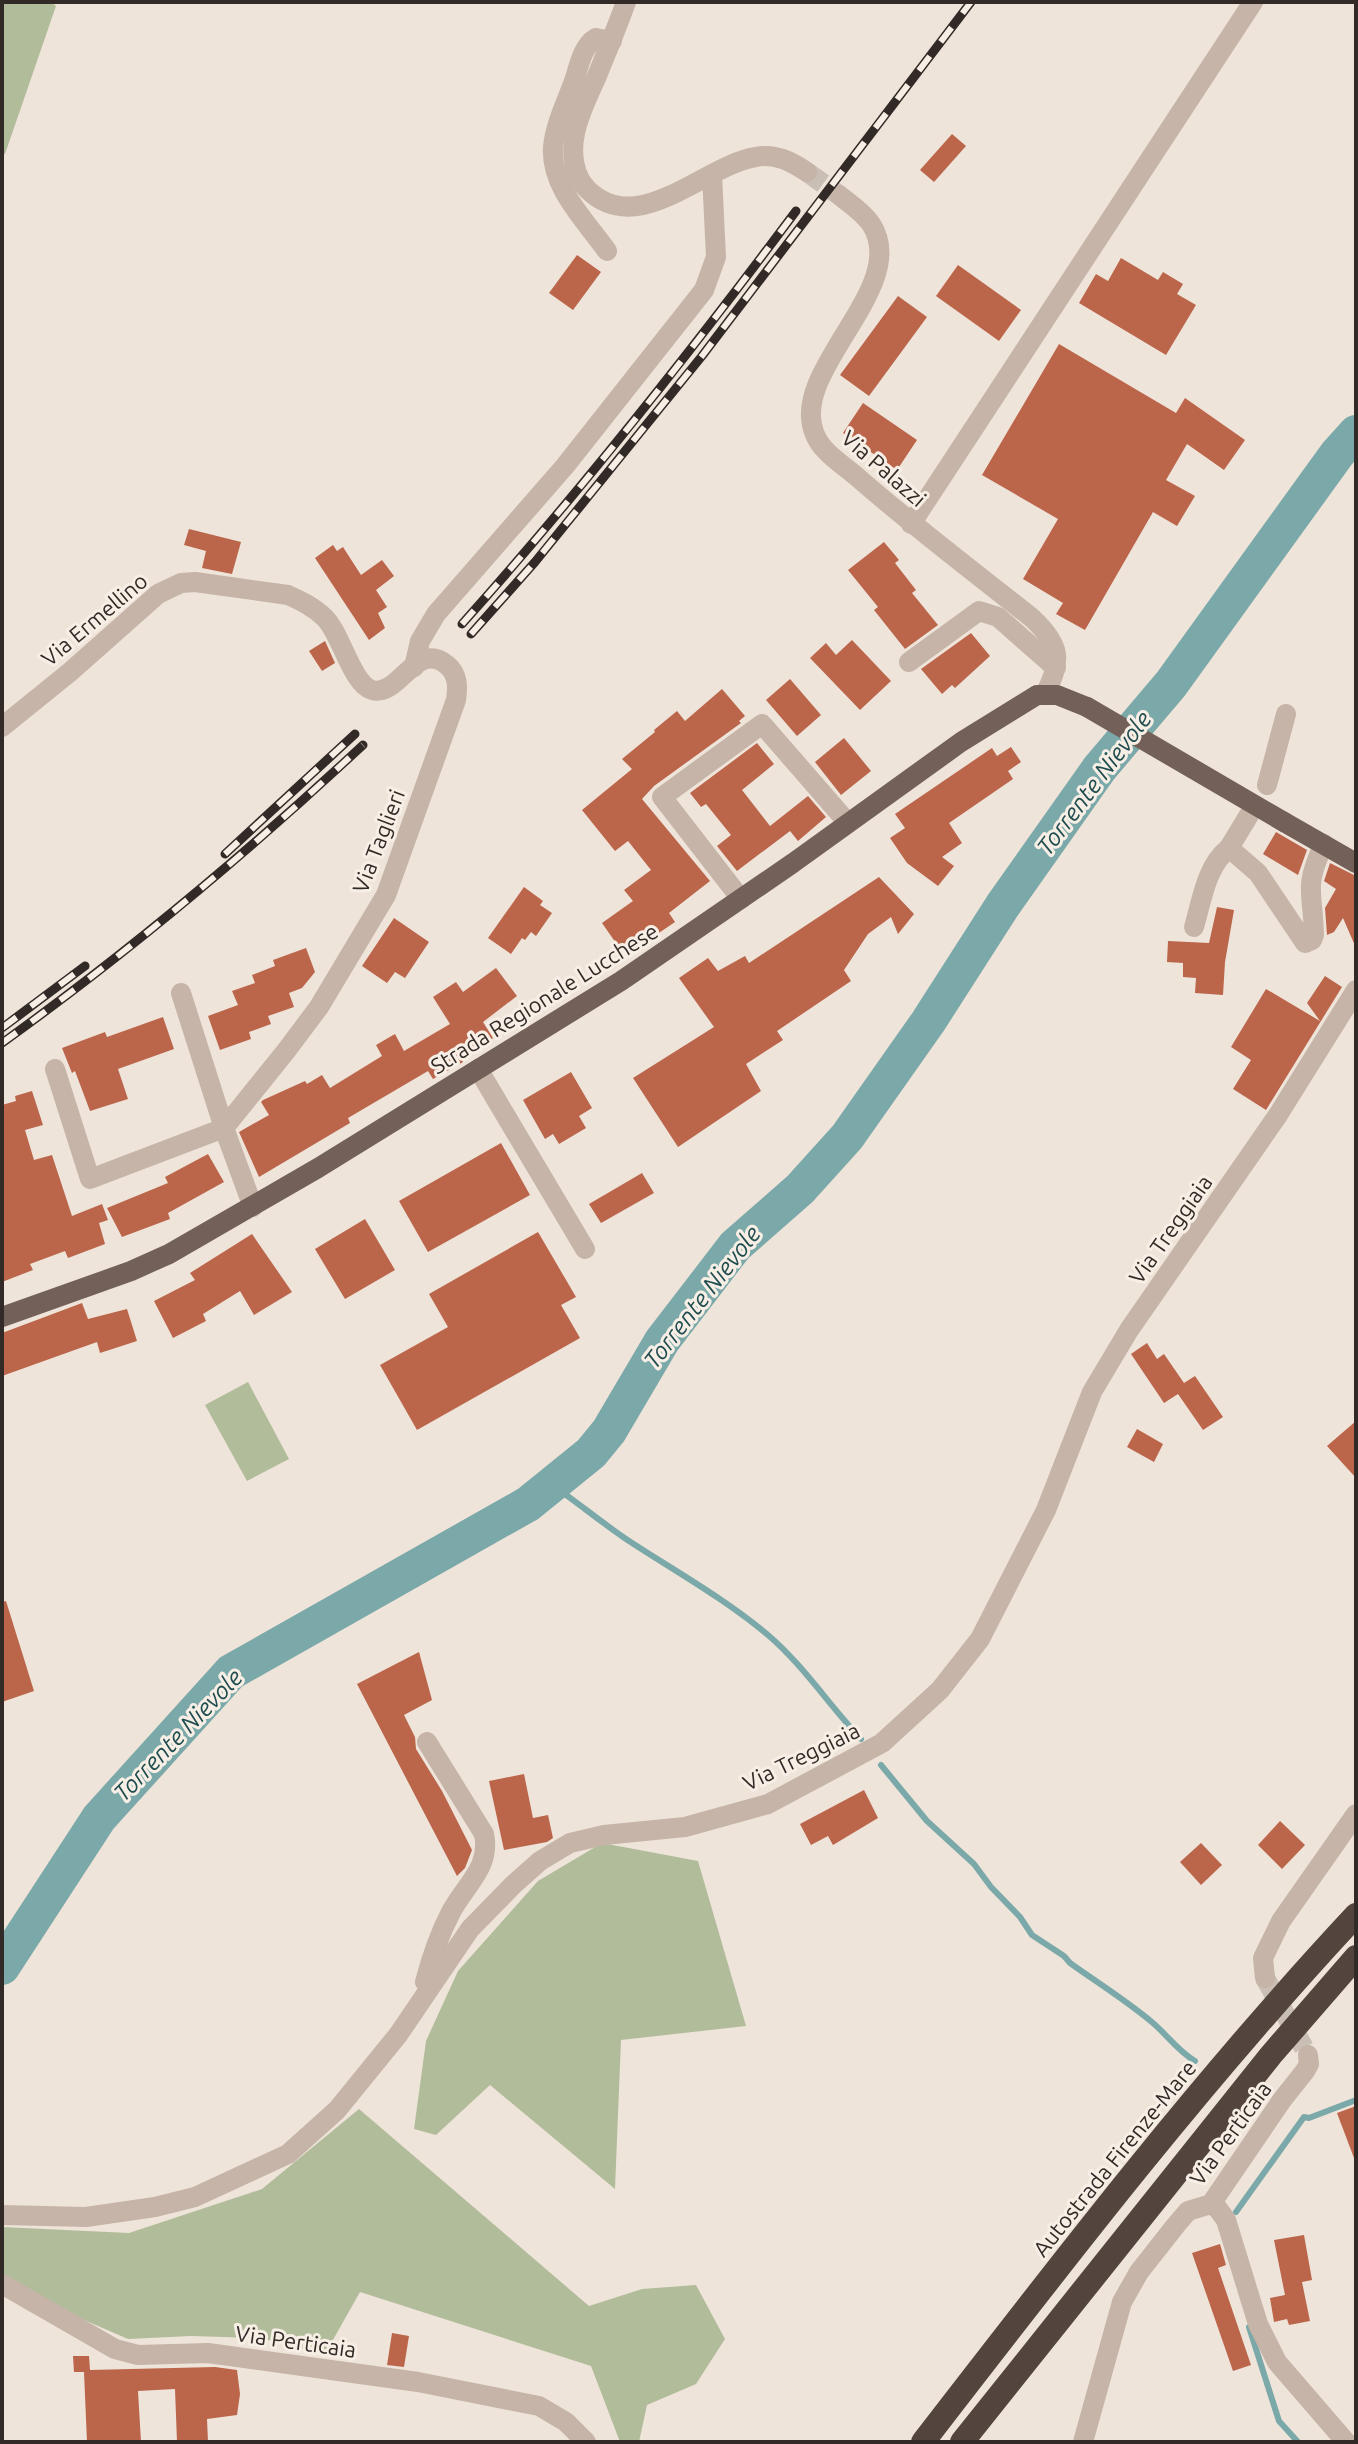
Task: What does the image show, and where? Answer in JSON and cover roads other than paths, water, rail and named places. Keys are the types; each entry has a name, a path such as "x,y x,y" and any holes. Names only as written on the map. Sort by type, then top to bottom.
{"highway":[{"name":"Autostrada Firenze-Mare","path":"923,2442 1192,2101 1284,1991 1356,1915"},
{"path":"962,2442 1262,2066 1356,1957"}],"main road":[{"path":"1045,694 1068,697 1087,707 1356,863"},
{"name":"Strada Regionale Lucchese","path":"2,1317 131,1271 169,1254 253,1207 621,981 961,742 1037,695 1045,694"}],"street":[{"path":"626,2 574,134 574,166 584,186 602,201 624,206 645,205 746,159 765,155 783,159 807,172"},
{"path":"911,524 1253,2"},
{"path":"607,251 562,188 555,170 553,148 556,131 586,49 596,38 612,41"},
{"path":"414,667 420,641 436,614 565,466 704,290 716,257 712,175"},
{"path":"683,190 714,220"},
{"name":"Via Palazzi","path":"839,195 870,222 878,240 879,259 872,287 818,385 812,425 814,433 825,448 911,524 1041,626 1053,642 1056,668"},
{"name":"Via Ermellino","path":"2,727 70,672 151,599 181,583 195,582 288,595 301,601 315,609 332,627 359,681 368,689 378,691 386,688 414,667"},
{"path":"909,662 979,611 998,617 1056,668 1045,694"},
{"name":"Via Taglieri","path":"224,1128 319,1007 386,895 458,689 454,673 442,662 423,660 414,667"},
{"path":"1267,785 1286,714"},
{"path":"741,899 662,797 762,724 848,823"},
{"path":"1194,927 1209,875 1249,815"},
{"path":"1229,848 1258,873 1305,943 1312,940 1314,935 1309,888 1313,867 1324,844"},
{"name":"Via Treggiaia","path":"2,2215 86,2217 155,2207 195,2197 288,2154 337,2110 418,2005 470,1929 540,1861 570,1843 685,1827 768,1804 882,1743 940,1690 980,1639 1046,1510 1092,1392 1278,1115 1356,990"},
{"path":"181,993 253,1207"},
{"path":"55,1069 90,1179 224,1128"},
{"path":"478,1069 585,1249"},
{"path":"418,2005 451,1912 480,1867 487,1850 484,1834 427,1742"},
{"path":"1265,1978 1263,1958 1281,1921 1356,1814"},
{"name":"Via Perticaia","path":"1083,2442 1122,2302 1139,2272 1188,2211 1211,2204 1305,2071 1309,2064 1308,2055"},
{"path":"1211,2204 1226,2220 1258,2324 1277,2362 1346,2442"},
{"name":"Via Perticaia","path":"2,2284 115,2349 138,2355 208,2353 418,2382 539,2406 566,2422 586,2442"},
{"path":"976,2442 983,2417"}],"waterway":[{"name":"Torrente Nievole","path":"2,1967 99,1818 231,1672 528,1504 591,1453 609,1431 662,1341 735,1246 800,1189 847,1137 1099,769 1171,684 1337,454 1356,433"},
{"path":"552,1485 768,1635 793,1659 861,1739"},
{"path":"881,1765 927,1821 974,1864 1032,1935 1143,2015 1195,2061"},
{"path":"1236,2212 1304,2117 1309,2118 1356,2100"},
{"path":"1249,2327 1279,2421 1298,2442"}],"tunnel":[{"path":"807,172 839,195"},
{"path":"1265,1978 1308,2055"}],"railway":[{"path":"471,634 535,562 702,356 971,2"},
{"path":"462,624 634,421 796,211"},
{"path":"225,854 355,734"},
{"path":"2,1043 187,900 363,745"},
{"path":"2,1028 85,966"}]}
